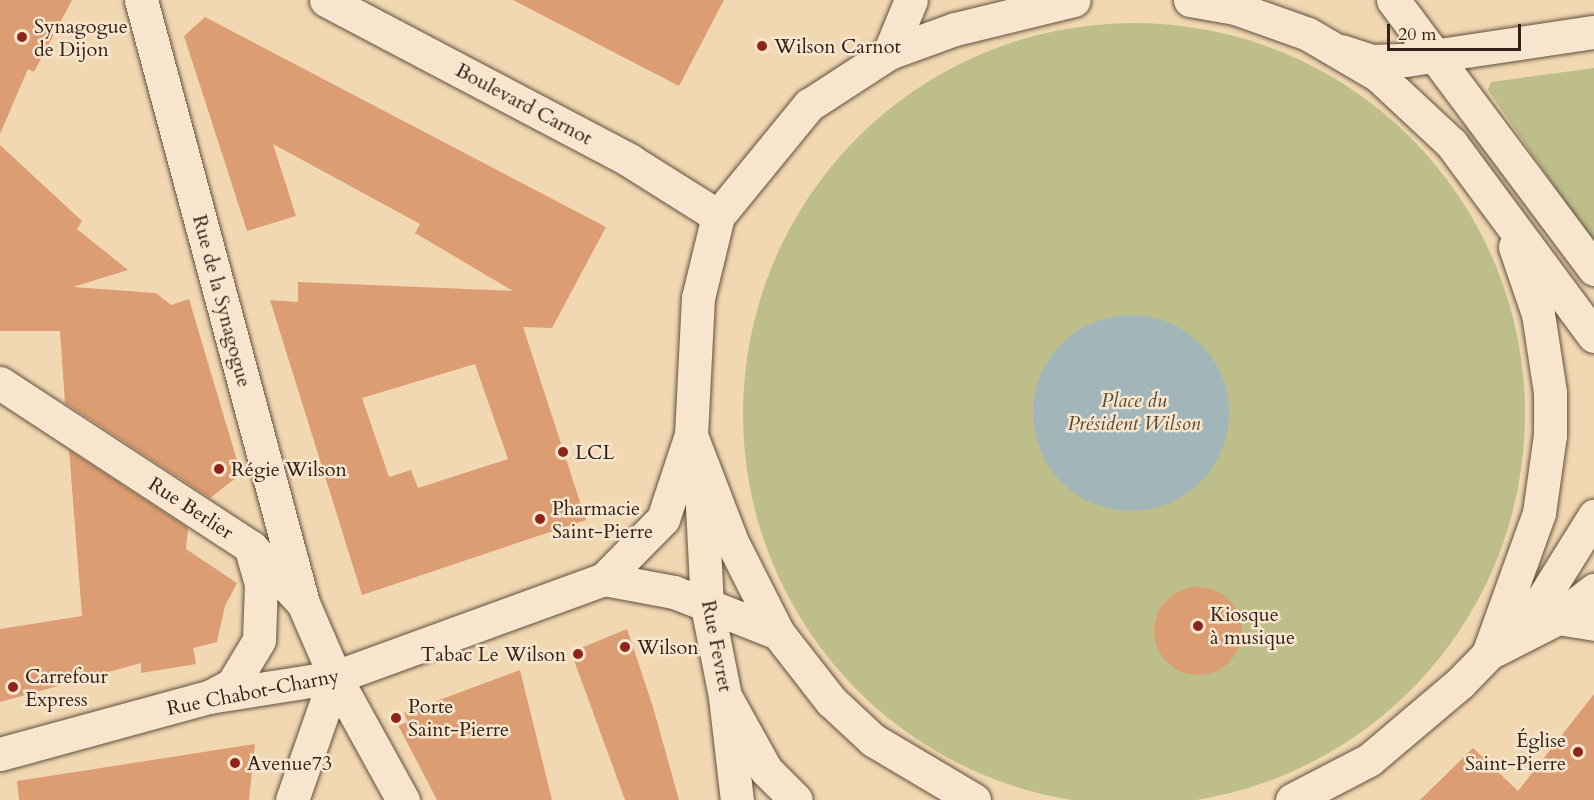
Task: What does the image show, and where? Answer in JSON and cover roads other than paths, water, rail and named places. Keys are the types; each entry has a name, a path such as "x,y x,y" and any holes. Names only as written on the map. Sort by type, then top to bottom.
{"street":[{"name":"Rue de la Synagogue","path":"141,0 303,603"},
{"name":"Boulevard Carnot","path":"326,0 629,160 717,216"},
{"path":"889,53 911,0"},
{"path":"974,800 873,740 831,701 778,633 700,470 690,435 698,298 717,216 809,105 889,53 955,29 1074,0"},
{"path":"1190,0 1235,8 1372,61 1437,56 1594,32"},
{"path":"1393,0 1594,269"},
{"path":"1340,50 1412,104 1451,143 1594,336"},
{"path":"1487,192 1519,255 1538,314 1550,392 1539,513 1488,654"},
{"name":"Rue Berlier","path":"0,383 250,547 303,603 335,677 403,800"},
{"name":"Rue Chabot-Charny","path":"0,754 209,697 335,677 604,579 663,519 677,489 690,435"},
{"name":"Rue Fevret","path":"700,470 707,606 725,696 766,770 796,800"},
{"path":"1292,800 1369,760 1488,654 1543,597 1594,516"},
{"path":"209,697 232,685 259,640 261,584 250,547"},
{"path":"604,579 674,592 778,633"},
{"path":"1488,654 1558,618 1594,590"},
{"path":"1558,618 1594,624"},
{"path":"292,800 335,677"},
{"path":"725,696 737,800"}],"place":[{"name":"Synagogue de Dijon","path":"22,37"},
{"name":"Wilson Carnot","path":"762,46"},
{"name":"LCL","path":"563,452"},
{"name":"Régie Wilson","path":"219,469"},
{"name":"Pharmacie Saint-Pierre","path":"540,519"},
{"name":"Kiosque à musique","path":"1198,626"},
{"name":"Wilson","path":"625,647"},
{"name":"Tabac Le Wilson","path":"578,654"},
{"name":"Carrefour Express","path":"13,687"},
{"name":"Porte Saint-Pierre","path":"396,718"},
{"name":"Église Saint-Pierre","path":"1578,752"},
{"name":"Avenue73","path":"235,763"}],"park label":[{"name":"Place du Président Wilson","path":"1134,412"}]}
